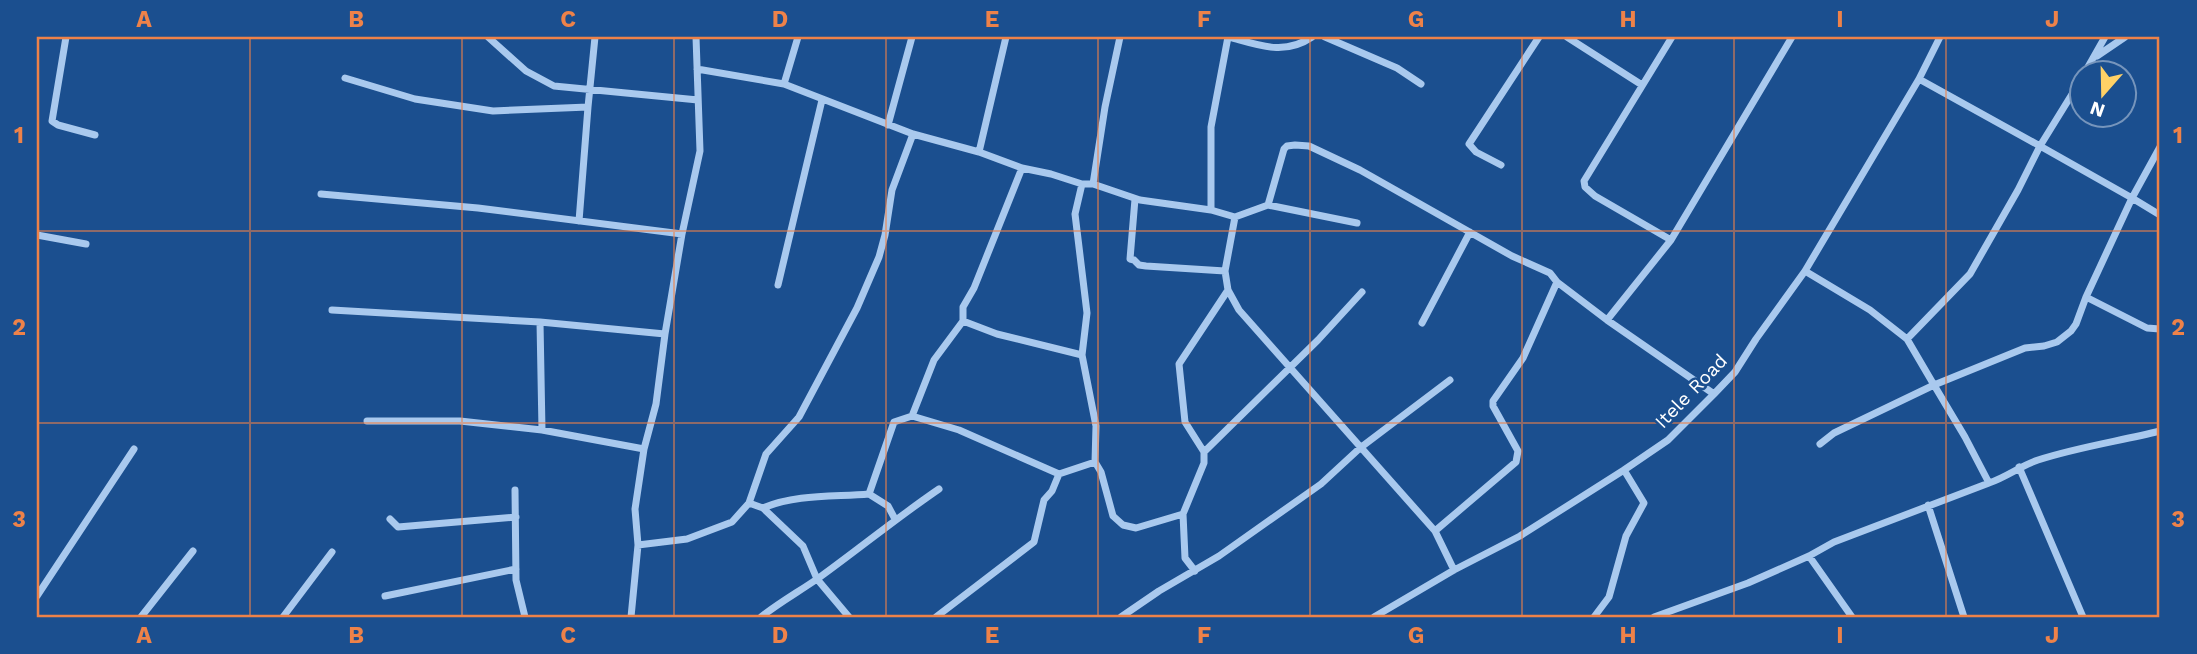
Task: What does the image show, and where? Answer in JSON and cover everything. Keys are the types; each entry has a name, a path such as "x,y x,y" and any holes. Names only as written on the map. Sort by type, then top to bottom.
{"street":[{"path":"66,37 52,121 95,135"},
{"path":"488,37 526,71 554,86 698,100"},
{"path":"499,46 502,37"},
{"path":"579,221 595,37"},
{"path":"631,617 638,545 635,509 644,449 656,404 664,334 699,151 696,37"},
{"path":"783,85 798,37"},
{"path":"888,125 912,37"},
{"path":"979,152 1006,37"},
{"path":"1093,184 1105,107 1120,37"},
{"path":"1211,210 1211,127 1228,37 1276,50 1290,45 1301,45 1312,37"},
{"path":"1325,37 1397,68 1421,84"},
{"path":"1501,165 1476,152 1469,144 1539,37"},
{"path":"1567,37 1642,85"},
{"path":"1671,240 1595,196 1585,187 1584,181 1672,37"},
{"path":"1607,320 1671,240 1793,37"},
{"name":"Itele Road","path":"1374,617 1454,570 1520,536 1624,470 1668,440 1714,394 1735,372 1805,271 1919,79 1940,37"},
{"path":"2094,58 2105,37"},
{"path":"2094,58 2125,37"},
{"path":"697,69 783,85 913,134 979,152 1022,168 1082,184 1093,184 1140,200"},
{"path":"345,78 415,99 493,111 587,107"},
{"path":"1919,79 2160,215"},
{"path":"778,285 822,100"},
{"path":"1907,339 1970,274 2068,100"},
{"path":"638,545 688,539 732,522 749,503 766,454 799,417 857,308 879,257 892,190 913,134"},
{"path":"1268,205 1284,149 1287,146 1309,146 1360,170 1512,256 1550,273 1557,282 1607,320 1714,394"},
{"path":"1820,444 1834,433 1934,385 2025,348 2057,342 2076,324 2086,296 2160,147"},
{"path":"912,416 934,360 963,321 963,307 974,288 1022,168"},
{"path":"1082,184 1075,214 1087,313 1082,355 1097,426 1095,462 1101,472 1113,516 1123,525 1136,528 1183,514"},
{"path":"321,194 478,208 682,234"},
{"path":"1225,271 1146,266 1130,259 1135,199 1211,210 1235,217 1268,205 1357,223"},
{"path":"1235,217 1225,271 1228,290 1239,310 1435,531 1454,570"},
{"path":"1422,323 1471,232"},
{"path":"37,234 86,244"},
{"path":"1805,271 1870,310 1907,339 1989,483"},
{"path":"1435,531 1516,462 1518,451 1493,406 1493,401 1523,358 1557,282"},
{"path":"1195,571 1185,558 1183,514 1204,463 1204,452 1185,422 1179,364 1228,290"},
{"path":"1204,452 1362,292"},
{"path":"2086,296 2147,328 2160,328"},
{"path":"332,310 540,322 664,334"},
{"path":"963,321 997,334 1082,355"},
{"path":"540,322 542,430"},
{"path":"1121,617 1195,571 1321,484 1360,448 1450,380"},
{"path":"869,494 894,422 912,416 959,430 1059,474 1095,462"},
{"path":"367,421 460,421 542,430 644,449"},
{"path":"1654,617 1748,583 1810,556 1834,542 2007,477 2019,467 2070,451 2160,431"},
{"path":"37,596 134,449"},
{"path":"2019,467 2083,617"},
{"path":"1594,617 1609,597 1626,536 1644,503 1624,470"},
{"path":"936,617 1034,542 1044,500 1052,491 1059,474"},
{"path":"761,617 939,489"},
{"path":"515,490 516,580 524,617"},
{"path":"763,508 785,500 869,494 888,506 895,519"},
{"path":"749,503 763,508 803,546 817,579 849,617"},
{"path":"1928,505 1964,617"},
{"path":"390,519 398,527 516,517"},
{"path":"141,617 193,551"},
{"path":"283,617 332,552"},
{"path":"1810,556 1852,617"},
{"path":"385,596 516,569"}]}
